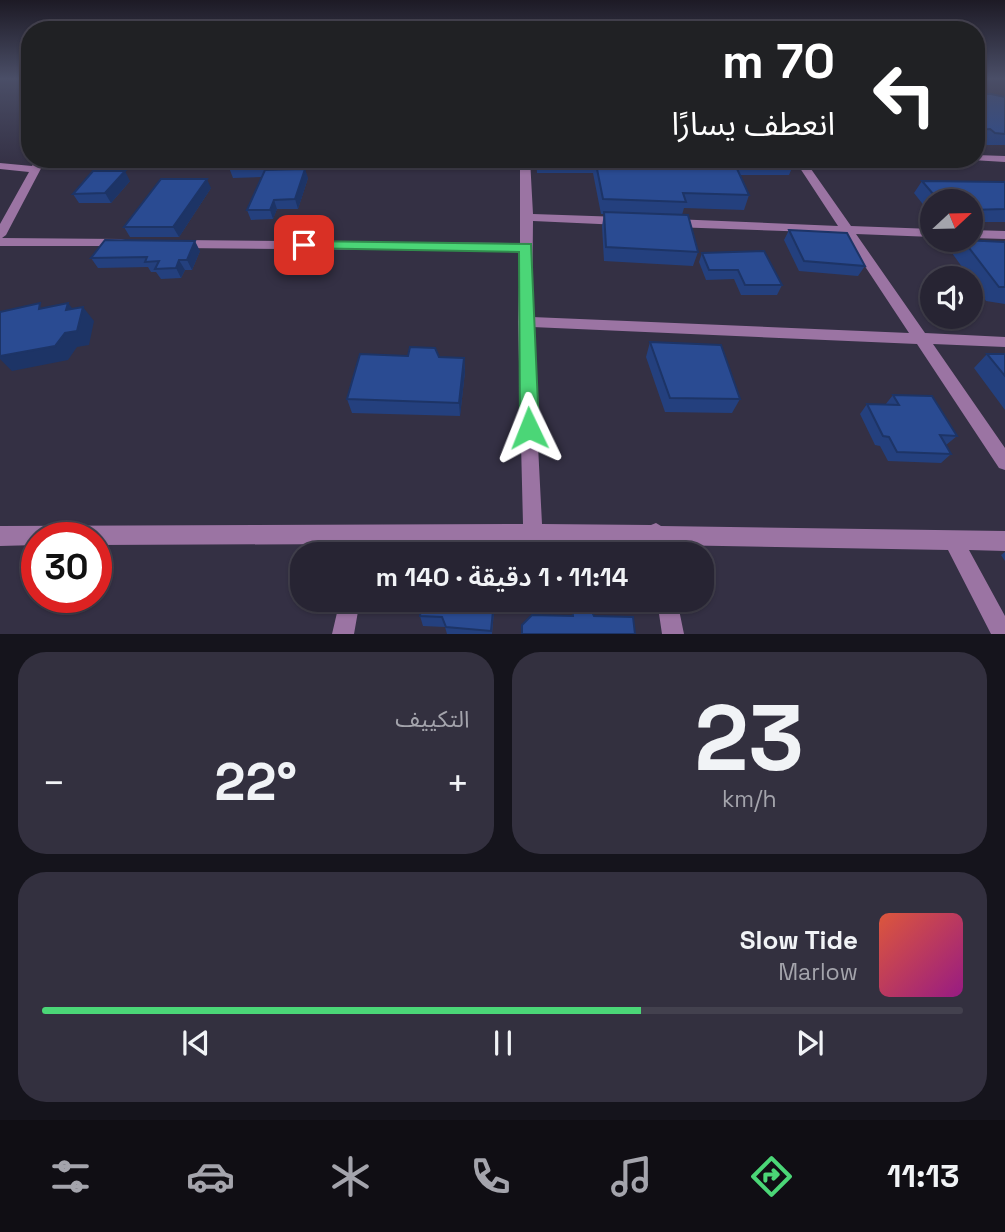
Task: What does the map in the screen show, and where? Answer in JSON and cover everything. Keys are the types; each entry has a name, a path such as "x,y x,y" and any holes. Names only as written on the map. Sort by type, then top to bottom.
{"street":[{"path":"985,158 1005,159"},
{"path":"0,166 21,165"},
{"path":"0,235 36,168"},
{"path":"525,168 526,322 533,533"},
{"path":"805,168 1005,462"},
{"path":"527,217 638,222"},
{"path":"666,223 920,233"},
{"path":"984,234 1005,235"},
{"path":"0,242 138,243"},
{"path":"166,244 526,247"},
{"path":"526,322 1005,342"},
{"path":"360,542 362,533"},
{"path":"656,533 658,542"},
{"path":"0,536 656,533 1005,541"},
{"path":"953,540 1003,634"},
{"path":"343,634 348,612"},
{"path":"669,612 673,634"}],"building":[{"path":"985,108 1005,108 1005,134 995,133 985,129"},
{"path":"597,168 737,168 749,195 683,193 686,202 603,199"},
{"path":"305,169 295,199 274,200 270,210 247,210 265,170"},
{"path":"93,171 125,171 105,193 73,194"},
{"path":"161,179 207,179 173,227 124,227"},
{"path":"922,181 1005,182 1005,209 984,210 984,189 929,189"},
{"path":"604,212 688,215 698,252 606,247"},
{"path":"789,230 847,233 865,266 804,261"},
{"path":"105,240 195,241 187,260 179,260 176,268 155,269 159,261 145,262 147,257 91,258"},
{"path":"984,241 1005,242 1005,287 999,287 972,252 984,252"},
{"path":"764,251 782,285 745,285 738,270 709,270 702,253"},
{"path":"40,303 39,309 68,303 66,310 83,307 77,331 65,333 55,346 0,356 0,312"},
{"path":"650,342 721,345 740,399 670,398"},
{"path":"410,347 435,348 439,357 464,358 459,403 347,399 360,354 408,356"},
{"path":"987,354 1005,354 1005,376"},
{"path":"893,395 932,396 957,436 940,435 951,454 897,452 889,437 883,436 867,404 899,405"},
{"path":"420,612 493,612 491,631 446,627 442,617 420,616"},
{"path":"573,612 592,612 594,616 633,617 635,634 522,634 522,625 532,615 573,616"}],"route":[{"path":"304,245 526,247 529,428"}]}
